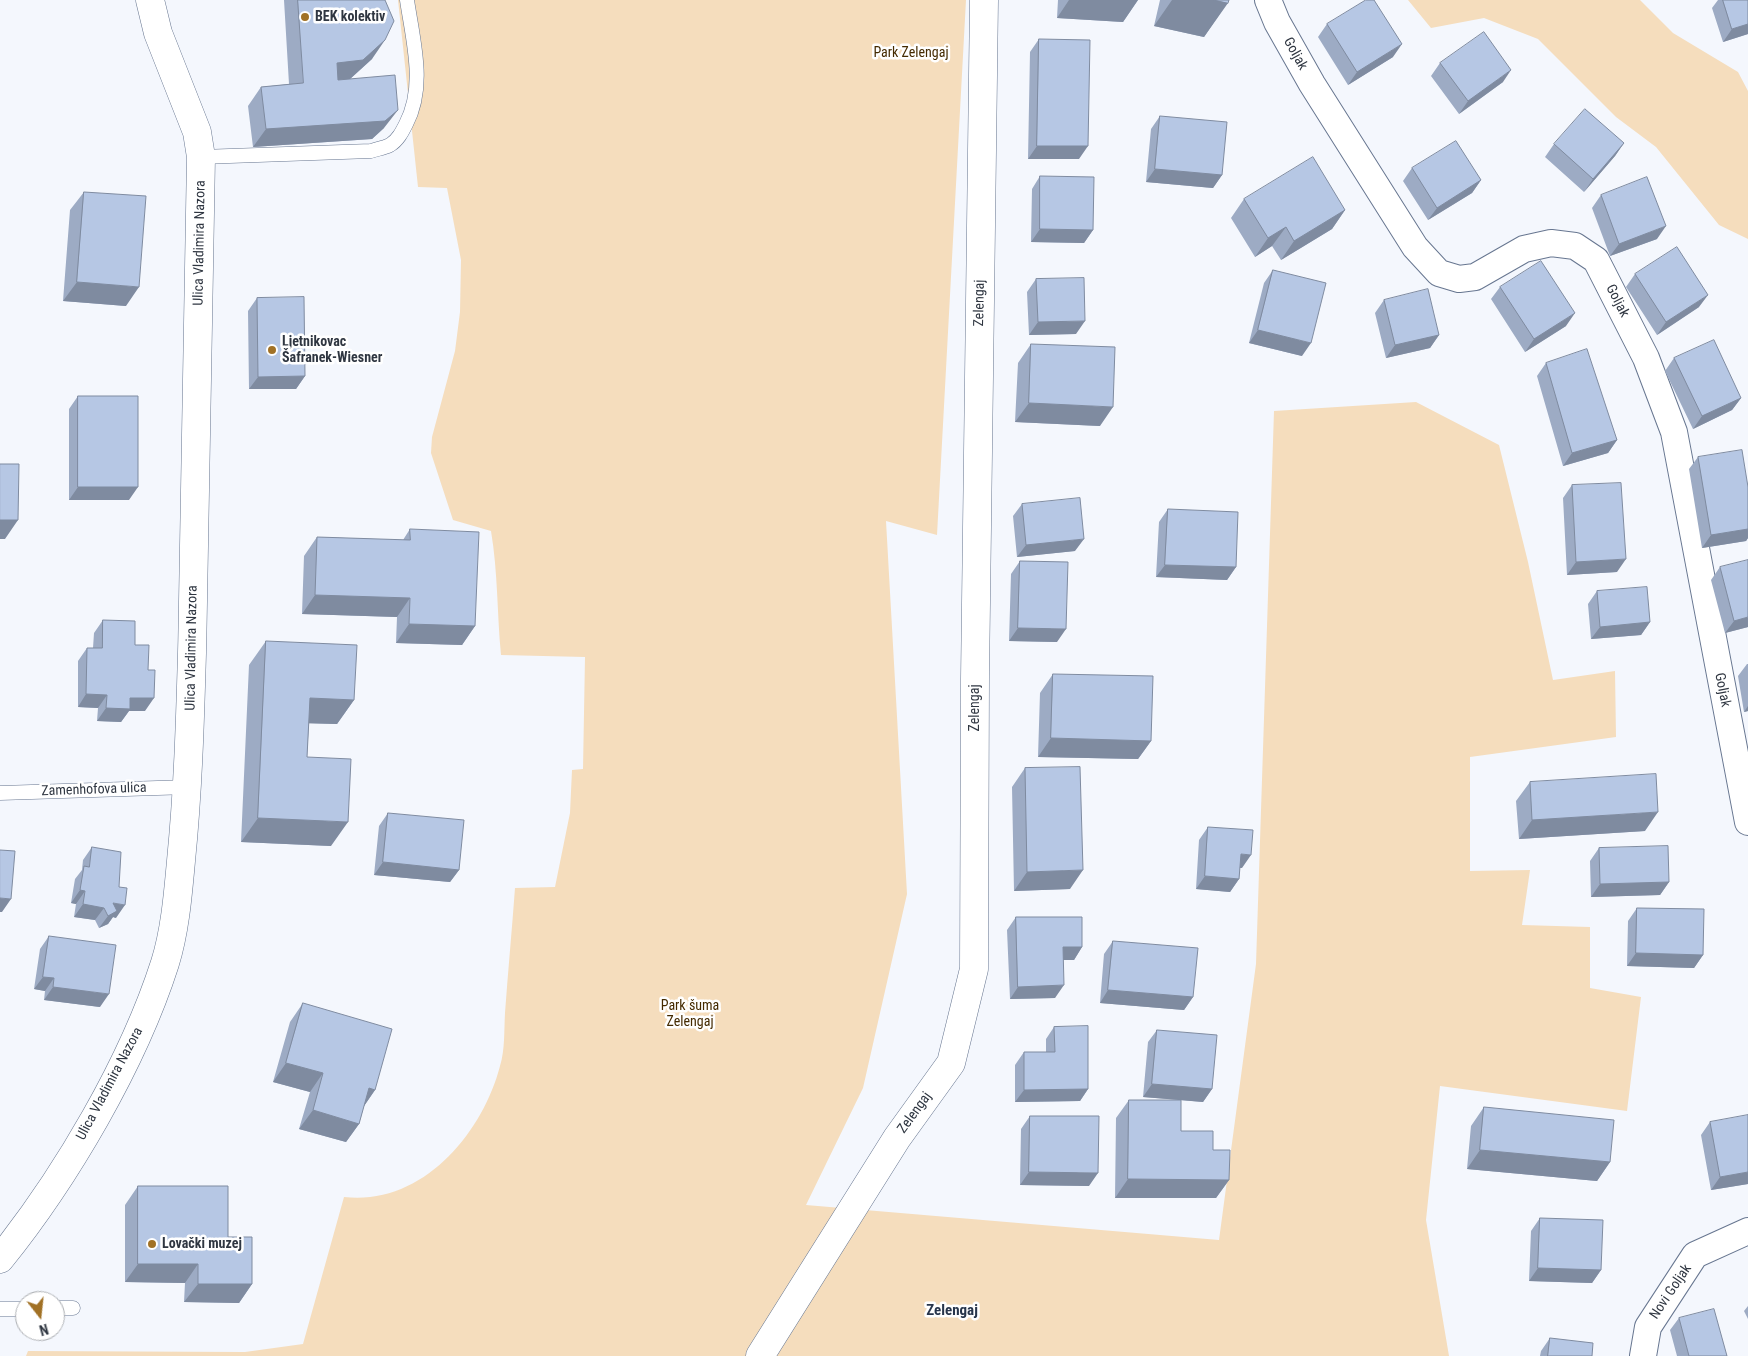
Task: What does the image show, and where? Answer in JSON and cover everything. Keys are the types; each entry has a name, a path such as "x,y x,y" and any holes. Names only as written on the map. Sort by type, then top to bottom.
{"street":[{"name":"Ulica Vladimira Nazora","path":"0,1259 27,1225 93,1121 135,1040 166,961 178,897 189,787 199,376 201,157 197,132 158,33 150,0"},
{"name":"Zelengaj","path":"760,1356 898,1138 951,1063 974,969 975,678 984,0"},
{"name":"Goljak","path":"1268,0 1277,22 1312,84 1415,247 1439,273 1459,279 1475,277 1524,249 1551,243 1575,246 1596,260 1646,358 1674,432 1748,822"},
{"name":"Novi Goljak","path":"1643,1356 1648,1327 1695,1255 1748,1231"}],"lane":[{"path":"201,157 371,151 390,145 400,135 413,111 417,88 417,63 407,0"},
{"name":"Zamenhofova ulica","path":"0,793 189,787"},
{"path":"65,1308 73,1308"},
{"path":"0,1309 15,1309"}],"green space":[{"name":"Park šuma Zelengaj","path":"398,0 966,0 937,535 886,521 907,894 863,1088 806,1205 1219,1240 1256,964 1274,411 1416,402 1499,445 1528,562 1553,680 1615,671 1616,737 1470,757 1470,871 1530,870 1522,925 1590,927 1590,988 1641,997 1627,1111 1440,1086 1426,1220 1449,1356 26,1356 28,1351 245,1352 303,1344 344,1197 372,1197 398,1190 422,1178 444,1161 463,1140 479,1117 491,1092 503,1053 515,888 555,887 570,813 572,770 583,769 585,657 501,655 491,531 453,520 431,453 432,437 455,351 460,312 461,260 447,188 418,187"},
{"path":"1408,0 1640,0 1673,33 1738,72 1748,91 1748,239 1719,225 1656,147 1616,117 1538,39 1484,18 1431,28"}],"building":[{"path":"298,0 385,0 394,21 385,40 363,60 337,63 338,80 395,75 398,110 385,121 266,129 261,87 303,83"},
{"path":"1214,0 1229,0 1228,3"},
{"path":"1366,0 1374,0 1402,44 1357,72 1327,24"},
{"path":"1723,0 1748,0 1748,24 1732,29"},
{"path":"1484,32 1511,70 1468,101 1440,63"},
{"path":"1039,39 1090,40 1088,146 1037,146"},
{"path":"1585,109 1624,143 1593,179 1554,144"},
{"path":"1160,116 1227,122 1222,175 1155,169"},
{"path":"1456,141 1481,180 1437,208 1412,168"},
{"path":"1313,157 1345,210 1294,241 1286,227 1268,238 1244,199"},
{"path":"1040,176 1094,177 1093,230 1040,229"},
{"path":"1647,177 1666,226 1619,244 1601,195"},
{"path":"84,192 146,196 139,287 77,282"},
{"path":"1677,247 1708,295 1666,322 1635,274"},
{"path":"1541,261 1575,313 1534,339 1500,287"},
{"path":"1273,270 1326,283 1311,343 1258,330"},
{"path":"1084,278 1085,321 1038,322 1036,279"},
{"path":"1428,289 1439,335 1395,345 1384,300"},
{"name":"Ljetnikovac Šafranek-Wiesner","path":"304,297 305,376 258,377 257,298"},
{"path":"1714,340 1741,398 1702,416 1674,358"},
{"path":"1031,344 1115,347 1113,407 1029,403"},
{"path":"1587,349 1617,440 1572,453 1546,363"},
{"path":"78,396 138,396 138,487 78,487"},
{"path":"1742,450 1748,487 1748,529 1711,535 1698,457"},
{"path":"0,464 19,464 18,520 0,520"},
{"path":"1621,483 1626,559 1576,562 1572,485"},
{"path":"1080,498 1084,539 1026,545 1022,504"},
{"path":"1168,509 1238,512 1236,567 1165,565"},
{"path":"410,529 479,532 475,626 409,624 410,598 315,595 317,537 410,540"},
{"path":"1748,560 1748,617 1734,621 1720,567"},
{"path":"1020,561 1068,562 1066,629 1018,628"},
{"path":"1647,587 1650,622 1600,627 1597,591"},
{"path":"103,620 135,621 135,645 149,645 148,670 155,670 154,698 130,698 130,709 106,708 107,695 86,694 87,648 102,648"},
{"path":"266,641 357,645 354,700 310,698 307,757 351,759 348,822 258,818"},
{"path":"1053,674 1153,676 1151,741 1051,738"},
{"path":"1080,767 1083,870 1027,872 1025,768"},
{"path":"1656,774 1658,812 1532,820 1530,782"},
{"path":"388,813 464,820 459,870 383,862"},
{"path":"1208,827 1253,830 1251,855 1241,854 1239,879 1205,876"},
{"path":"1668,846 1669,882 1600,884 1599,848"},
{"path":"92,847 121,852 119,887 127,888 125,905 113,903 117,911 108,916 104,908 83,904 85,891 80,890 84,866 89,867"},
{"path":"0,850 15,851 11,899 0,898"},
{"path":"1637,908 1704,909 1703,955 1636,953"},
{"path":"1016,917 1082,917 1082,947 1063,947 1064,985 1018,987"},
{"path":"49,936 116,945 109,994 53,987 54,978 43,977"},
{"path":"1113,941 1198,948 1193,997 1108,990"},
{"path":"303,1003 392,1029 375,1090 369,1088 359,1124 313,1110 323,1073 286,1063"},
{"path":"1088,1026 1088,1089 1024,1090 1024,1052 1055,1052 1054,1027"},
{"path":"1157,1030 1217,1035 1212,1089 1152,1084"},
{"path":"1129,1100 1181,1100 1181,1131 1213,1131 1213,1150 1230,1150 1229,1180 1128,1179"},
{"path":"1484,1107 1614,1120 1610,1162 1480,1150"},
{"path":"1748,1115 1748,1172 1720,1177 1710,1122"},
{"path":"1030,1116 1099,1116 1098,1173 1029,1172"},
{"path":"138,1186 228,1186 228,1237 252,1237 252,1284 198,1284 198,1264 138,1264"},
{"path":"1540,1218 1603,1220 1601,1270 1538,1268"},
{"path":"1714,1309 1727,1356 1689,1356 1679,1318"},
{"path":"1550,1338 1593,1343 1592,1356 1548,1356"}],"place":[{"name":"BEK kolektiv","path":"305,17"},
{"name":"Ljetnikovac Šafranek-Wiesner","path":"272,350"},
{"name":"Lovački muzej","path":"152,1244"}],"district":[{"name":"Zelengaj","path":"952,1311"}],"park label":[{"name":"Park Zelengaj","path":"911,53"}]}
